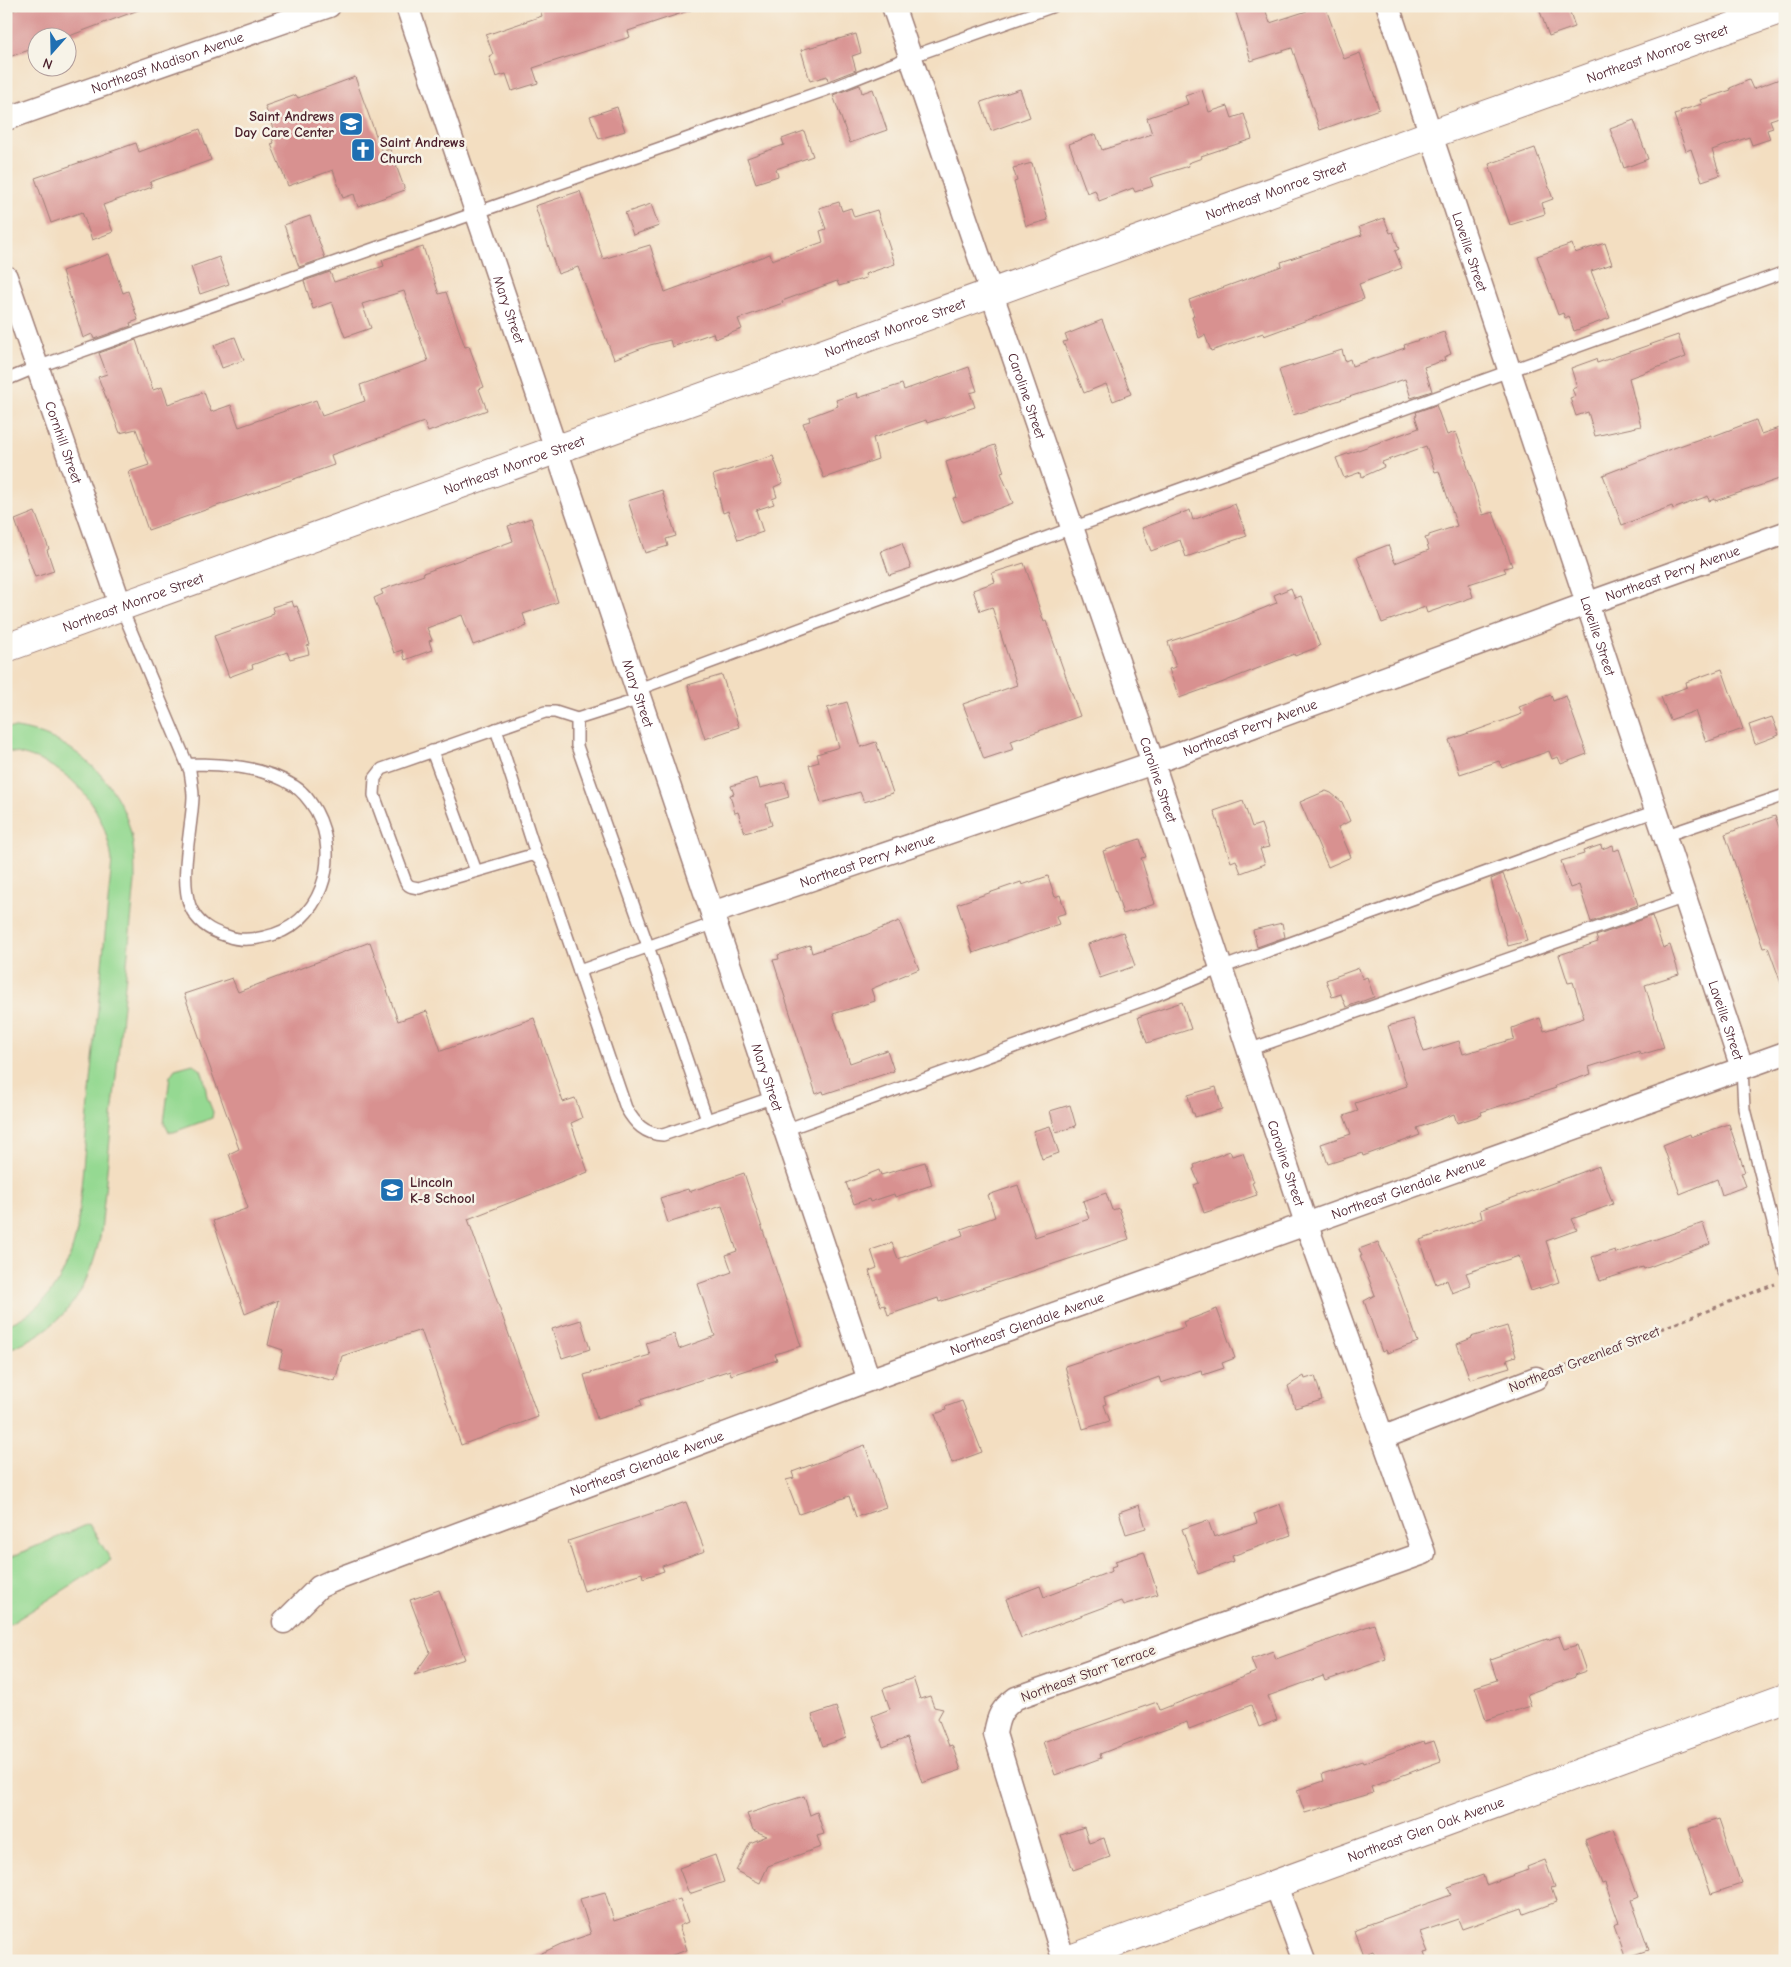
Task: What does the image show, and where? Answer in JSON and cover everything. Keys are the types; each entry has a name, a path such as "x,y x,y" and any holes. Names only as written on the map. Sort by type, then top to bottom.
{"street":[{"name":"Northeast Madison Avenue","path":"6,118 329,6"},
{"name":"Mary Street","path":"407,6 558,450 638,694 869,1380"},
{"name":"Caroline Street","path":"893,6 1152,763 1306,1223 1424,1553"},
{"name":"Laveille Street","path":"1388,6 1742,1068"},
{"name":"Northeast Monroe Street","path":"6,648 1785,8"},
{"name":"Cornhill Street","path":"6,277 121,607"},
{"name":"Northeast Perry Avenue","path":"714,918 1152,763 1785,533"},
{"name":"Northeast Glendale Avenue","path":"284,1622 319,1587 332,1581 869,1380 1785,1053"},
{"name":"Northeast Greenleaf Street","path":"1382,1438 1536,1378"},
{"name":"Northeast Starr Terrace","path":"1065,1961 995,1734 998,1718 1005,1706 1025,1694 1424,1553"},
{"name":"Northeast Glen Oak Avenue","path":"1065,1961 1785,1698"},
{"path":"1275,1883 1304,1961"}],"lane":[{"path":"6,380 477,211 837,86 910,57 1054,6"},
{"path":"537,857 526,856 419,888 408,885 374,795 375,778 382,769 545,712 555,712 577,720 638,694 1072,528 1509,369 1785,272"},
{"path":"121,607 190,771 193,796 186,891 196,917 203,925 229,937 248,940 285,931 303,918 312,906 326,874 328,860 326,839 322,822 310,800 294,786 263,772 224,764 188,764"},
{"path":"577,720 577,746 707,1120"},
{"path":"496,729 537,857 542,863 626,1108 632,1119 647,1132 663,1135 774,1098"},
{"path":"432,751 476,872"},
{"path":"1664,836 1785,795"},
{"path":"785,1130 1154,996 1221,968 1656,812"},
{"path":"1248,1050 1685,897"},
{"path":"579,971 648,946 714,918"},
{"name":"Laveille Street","path":"1742,1068 1744,1109 1785,1270"}],"path":[{"name":"Northeast Greenleaf Street","path":"1536,1378 1776,1284"}],"green space":[{"path":"6,727 45,735 63,744 94,768 107,783 118,799 131,832 134,848 135,881 101,1232 96,1253 90,1272 71,1305 43,1331 26,1342 6,1350 6,1325 34,1310 54,1287 68,1260 77,1230 112,860 107,838 91,802 64,774 28,756 6,751"},
{"path":"193,1064 201,1070 204,1078 207,1097 213,1112 212,1118 174,1132 169,1132 164,1123 170,1076 175,1069"},
{"path":"89,1524 111,1560 7,1626 6,1559"}],"building":[{"path":"26,6 140,6 141,9 78,33 78,28 28,28 28,50 6,58 6,13"},
{"path":"539,6 690,6 691,10 628,31 630,37 533,68 538,83 512,91 506,74 496,77 489,56 493,54 486,35 542,16"},
{"path":"1234,6 1264,6 1270,23 1307,11 1305,6 1325,6 1344,59 1360,53 1379,109 1320,130 1292,48 1251,61"},
{"path":"1538,6 1568,6 1575,27 1549,36"},
{"path":"856,34 861,53 852,56 856,70 828,81 827,76 810,81 801,50"},
{"path":"355,77 382,152 390,149 405,190 358,207 354,194 343,198 333,170 288,186 271,144 274,143 269,130 273,129 265,106 296,95 298,98"},
{"path":"1785,77 1785,115 1770,120 1773,128 1767,130 1770,139 1752,145 1749,137 1712,150 1720,175 1702,181 1691,149 1686,151 1674,115 1681,113 1680,111 1702,104 1700,100 1731,90 1730,88 1749,80 1753,89"},
{"path":"860,85 862,93 873,89 887,130 850,143 833,95"},
{"path":"1020,89 1030,117 991,131 981,102"},
{"path":"1202,90 1209,112 1228,106 1232,118 1244,114 1252,139 1201,156 1202,158 1188,163 1189,166 1150,178 1153,186 1135,192 1133,188 1099,201 1095,190 1087,193 1069,144 1096,134 1102,150 1152,134 1147,118 1188,104 1185,96"},
{"path":"617,107 625,131 599,139 590,116"},
{"path":"1634,120 1648,159 1624,168 1610,129"},
{"path":"200,129 211,160 150,182 152,187 103,205 113,232 92,240 82,212 51,223 35,178 136,143 139,152"},
{"path":"804,131 813,156 776,169 778,176 756,183 747,158 784,145 782,139"},
{"path":"1535,148 1553,199 1542,203 1545,214 1510,225 1489,164"},
{"path":"1032,163 1048,220 1026,226 1014,182 1017,181 1013,168"},
{"path":"580,191 603,259 650,245 665,292 770,254 772,260 823,242 820,231 826,229 819,208 839,202 842,211 851,208 854,217 877,210 895,264 865,274 866,278 839,286 837,281 738,319 742,329 715,339 713,333 672,347 670,340 650,345 614,359 578,267 558,274 535,206"},
{"path":"651,204 659,226 633,235 625,213"},
{"path":"310,216 325,258 299,267 284,225"},
{"path":"1384,218 1390,233 1393,232 1399,249 1395,251 1402,268 1359,284 1364,299 1264,336 1263,333 1211,351 1205,335 1199,338 1189,300 1282,266 1281,262 1362,235 1359,227"},
{"path":"1605,243 1612,264 1591,271 1610,318 1574,331 1569,316 1565,318 1563,313 1558,315 1537,256 1572,244 1575,253"},
{"path":"423,247 439,294 446,292 465,347 469,346 484,387 479,389 487,410 428,432 424,422 331,455 334,465 148,530 128,472 149,465 136,429 120,433 98,377 107,374 99,353 136,340 153,390 162,387 168,404 204,392 211,412 231,405 239,427 316,400 322,416 365,401 360,385 428,361 404,291 362,304 371,328 345,337 332,302 313,309 304,281 330,272 334,282 384,266 382,260"},
{"path":"109,254 123,293 128,291 138,320 130,323 131,326 94,339 92,334 83,338 62,271"},
{"path":"219,257 229,284 200,294 191,267"},
{"path":"1102,320 1131,394 1113,401 1106,384 1084,393 1063,342 1068,341 1065,335"},
{"path":"1444,332 1451,354 1444,357 1445,360 1424,367 1432,391 1411,398 1405,379 1293,415 1279,370 1342,350 1345,361 1350,359 1352,366 1405,348 1404,345"},
{"path":"1678,335 1686,357 1629,378 1641,426 1595,436 1588,412 1576,416 1570,398 1575,396 1572,389 1577,387 1571,368 1596,359 1597,363"},
{"path":"235,337 244,360 222,368 214,345"},
{"path":"969,367 977,391 970,393 975,407 927,423 926,420 873,438 878,459 824,478 803,423 810,421 809,417 838,406 836,400 857,393 858,398 902,384 904,390"},
{"path":"1436,405 1447,435 1456,432 1483,515 1493,512 1512,566 1504,568 1506,572 1469,584 1473,597 1427,613 1425,607 1382,623 1357,557 1388,545 1395,563 1429,550 1425,538 1429,537 1429,535 1457,526 1439,471 1435,472 1426,446 1382,462 1384,467 1362,477 1361,472 1344,478 1336,458 1419,428 1415,416 1417,415 1416,412"},
{"path":"1756,420 1761,434 1785,426 1785,477 1715,501 1715,499 1709,501 1708,496 1673,509 1672,506 1622,525 1603,475 1668,450 1711,435 1711,437"},
{"path":"995,445 1004,472 1001,473 1013,503 962,522 953,498 957,497 946,462"},
{"path":"773,456 783,483 774,487 777,497 772,499 774,504 756,510 763,532 738,540 728,511 723,513 713,475"},
{"path":"662,490 676,536 666,539 668,546 645,553 628,501"},
{"path":"1235,504 1247,536 1186,557 1180,540 1151,551 1142,528 1190,510 1193,520"},
{"path":"35,512 49,549 47,550 54,571 35,577 15,520"},
{"path":"531,518 558,602 523,614 527,626 473,645 462,615 427,628 432,640 429,641 432,650 405,660 402,650 394,653 374,598 383,594 381,590 513,541 508,526"},
{"path":"902,543 911,568 889,575 881,551"},
{"path":"1024,563 1080,716 1011,741 1014,749 984,759 963,704 1017,685 992,607 980,611 973,590 995,582 992,573"},
{"path":"1291,588 1295,598 1301,596 1320,646 1179,698 1169,669 1176,667 1168,642 1235,620 1277,603 1274,595"},
{"path":"292,601 294,607 297,606 310,645 307,646 309,654 290,659 287,652 252,665 253,668 229,677 214,636 271,616 274,613 272,607"},
{"path":"1722,669 1743,729 1706,742 1695,711 1670,720 1661,697 1687,687 1686,682"},
{"path":"722,675 739,727 705,739 688,685"},
{"path":"1551,695 1553,701 1566,696 1587,754 1561,764 1558,757 1552,759 1549,751 1502,768 1499,761 1460,774 1449,740 1522,714 1519,707"},
{"path":"847,702 861,747 876,742 893,793 864,802 860,792 821,803 809,765 819,762 817,754 839,747 827,708"},
{"path":"1772,717 1779,735 1755,744 1749,725"},
{"path":"757,778 760,788 785,782 789,797 766,804 772,825 745,833 738,812 735,813 730,795 734,794 731,786"},
{"path":"1326,791 1342,802 1350,821 1338,827 1351,857 1328,867 1300,802"},
{"path":"1243,801 1252,827 1261,824 1269,847 1260,849 1265,864 1241,873 1236,860 1231,862 1214,811"},
{"path":"1775,816 1785,844 1785,986 1782,986 1768,947 1763,948 1725,834"},
{"path":"1140,839 1146,857 1141,858 1155,904 1123,914 1103,851"},
{"path":"1601,845 1602,849 1613,845 1614,851 1619,849 1638,905 1591,922 1579,885 1570,888 1561,861 1584,854 1583,851"},
{"path":"1503,874 1521,918 1527,941 1508,946 1491,879"},
{"path":"1048,876 1055,897 1060,895 1066,913 1056,916 1059,924 973,953 957,904 1021,882 1022,885"},
{"path":"1652,916 1663,948 1670,945 1679,974 1645,985 1664,1048 1640,1055 1639,1051 1589,1067 1591,1074 1555,1086 1556,1088 1481,1112 1482,1115 1457,1123 1454,1114 1417,1128 1420,1135 1363,1156 1362,1153 1328,1164 1321,1144 1351,1134 1344,1116 1358,1111 1355,1103 1407,1086 1388,1026 1413,1019 1424,1052 1459,1041 1463,1054 1514,1039 1512,1028 1540,1018 1544,1031 1584,1018 1573,982 1568,983 1559,955 1598,942 1596,936"},
{"path":"899,921 919,969 871,989 875,1001 833,1014 850,1063 887,1050 894,1071 824,1094 823,1091 816,1094 773,960 779,959 778,955 810,945 812,953 866,935"},
{"path":"1282,923 1285,937 1257,947 1253,930"},
{"path":"1123,932 1135,966 1100,978 1088,944"},
{"name":"Lincoln K-8 School","path":"370,942 398,1021 427,1011 441,1051 534,1018 563,1102 575,1098 582,1118 571,1123 588,1172 468,1219 538,1417 461,1445 421,1330 342,1356 335,1381 279,1367 283,1350 268,1345 278,1300 245,1314 213,1221 248,1208 229,1154 239,1149 184,994 232,978 238,992"},
{"path":"1359,968 1362,979 1367,977 1374,997 1346,1007 1341,994 1332,997 1326,980"},
{"path":"1182,1002 1191,1029 1147,1043 1138,1017"},
{"path":"1216,1087 1222,1109 1195,1117 1194,1113 1192,1113 1188,1095"},
{"path":"1070,1105 1076,1126 1056,1132 1050,1111"},
{"path":"1729,1124 1745,1172 1741,1173 1746,1186 1722,1195 1717,1179 1680,1194 1663,1145 1690,1134 1691,1137"},
{"path":"1050,1126 1059,1153 1042,1159 1033,1131"},
{"path":"1230,1151 1232,1156 1243,1153 1257,1195 1204,1213 1194,1185 1199,1183 1193,1169 1195,1168 1194,1165"},
{"path":"925,1162 932,1185 895,1197 894,1194 870,1202 869,1199 854,1204 846,1183 879,1170 881,1175"},
{"path":"1599,1166 1613,1204 1572,1219 1577,1230 1546,1241 1559,1282 1531,1291 1519,1256 1466,1273 1471,1286 1452,1293 1447,1280 1436,1284 1420,1240 1482,1218 1480,1210"},
{"path":"744,1173 801,1346 775,1354 777,1360 731,1375 730,1370 640,1400 642,1405 597,1419 584,1375 650,1355 646,1343 674,1334 679,1349 715,1336 698,1284 732,1272 726,1255 737,1251 722,1206 668,1223 660,1198 688,1189 689,1192"},
{"path":"1018,1185 1035,1237 1089,1219 1083,1201 1106,1193 1112,1210 1119,1208 1129,1239 939,1302 938,1298 888,1315 885,1305 881,1306 869,1271 877,1268 871,1250 892,1243 898,1259 963,1235 961,1229 995,1217 988,1195"},
{"path":"1703,1223 1710,1244 1644,1269 1643,1267 1600,1281 1592,1257 1615,1250 1616,1253"},
{"path":"1378,1242 1398,1286 1418,1342 1387,1353 1386,1350 1382,1352 1364,1301 1375,1295 1359,1249"},
{"path":"1217,1309 1235,1358 1222,1363 1224,1368 1203,1375 1201,1370 1161,1383 1159,1377 1104,1397 1106,1404 1104,1405 1110,1421 1083,1429 1065,1366 1185,1327 1183,1322"},
{"path":"581,1320 590,1349 562,1358 552,1329"},
{"path":"1507,1326 1516,1356 1507,1359 1510,1367 1470,1379 1457,1344 1471,1337"},
{"path":"1304,1376 1305,1379 1315,1376 1322,1400 1295,1408 1288,1386"},
{"path":"962,1401 982,1452 952,1463 935,1414 946,1410 945,1407"},
{"path":"865,1445 886,1507 856,1517 849,1496 799,1514 786,1480 794,1478 792,1472"},
{"path":"686,1502 705,1551 662,1566 664,1571 643,1578 642,1573 584,1591 568,1541"},
{"path":"1280,1504 1291,1535 1232,1556 1234,1561 1198,1574 1182,1529 1208,1520 1214,1537 1257,1523 1254,1514"},
{"path":"1139,1505 1146,1528 1126,1534 1119,1512"},
{"path":"1144,1552 1158,1594 1123,1605 1121,1601 1021,1638 1006,1599 1040,1586 1044,1597 1112,1571 1111,1567 1117,1565 1115,1561"},
{"path":"439,1590 465,1659 414,1675 430,1652 410,1600"},
{"path":"1374,1624 1386,1659 1325,1681 1323,1676 1268,1696 1277,1720 1259,1727 1251,1705 1189,1729 1187,1722 1141,1738 1100,1754 1101,1758 1055,1775 1043,1742 1157,1702 1160,1710 1256,1672 1251,1659 1273,1651 1276,1659"},
{"path":"1559,1636 1564,1649 1577,1645 1586,1671 1574,1675 1575,1677 1527,1694 1531,1706 1486,1720 1475,1687 1497,1680 1490,1659"},
{"path":"913,1678 920,1699 930,1696 934,1707 943,1709 938,1718 949,1746 952,1745 961,1770 922,1783 907,1738 883,1747 872,1716 890,1709 883,1689"},
{"path":"836,1707 846,1738 823,1746 812,1715"},
{"path":"1424,1741 1425,1744 1434,1741 1441,1761 1371,1787 1373,1793 1305,1813 1297,1790 1324,1781 1322,1774 1362,1761 1363,1763"},
{"path":"804,1796 810,1815 817,1812 824,1834 817,1836 821,1847 768,1866 760,1883 736,1871 750,1843 767,1836 753,1830 747,1814"},
{"path":"1719,1819 1741,1884 1711,1894 1688,1829"},
{"path":"1084,1827 1089,1843 1104,1838 1110,1857 1073,1870 1061,1835"},
{"path":"1613,1829 1638,1897 1631,1900 1649,1950 1626,1958 1614,1925 1619,1923 1605,1883 1602,1884 1585,1840"},
{"path":"715,1855 724,1882 689,1894 679,1868"},
{"path":"1545,1860 1555,1887 1551,1888 1556,1902 1524,1914 1522,1908 1462,1929 1458,1919 1420,1932 1428,1952 1424,1953 1427,1961 1377,1961 1373,1951 1363,1955 1354,1931 1451,1895 1448,1887 1483,1875 1486,1885 1528,1870 1527,1867"},
{"path":"605,1892 614,1921 680,1899 688,1922 679,1926 687,1950 655,1961 525,1961 561,1944 591,1934 580,1899"}],"place":[{"name":"Saint Andrews Day Care Center","path":"351,124"},
{"name":"Saint Andrews Church","path":"363,150"},
{"name":"Lincoln K-8 School","path":"392,1190"}]}
